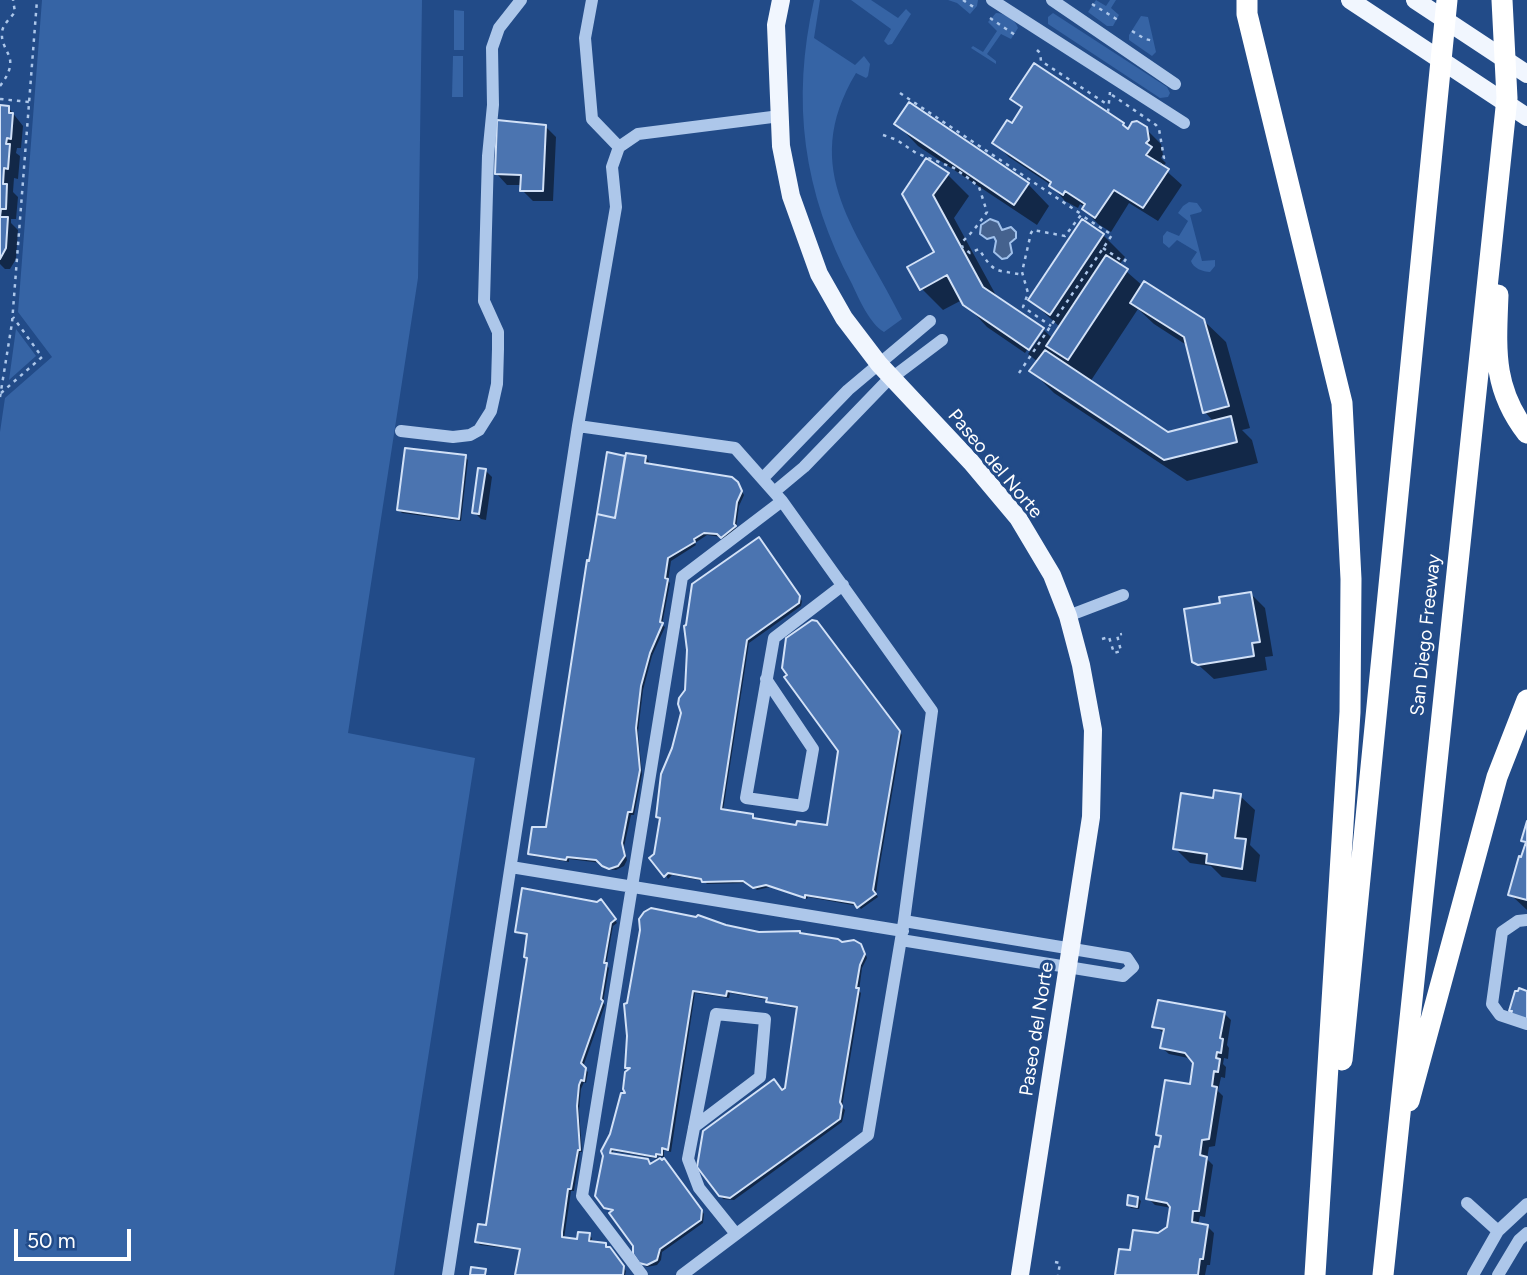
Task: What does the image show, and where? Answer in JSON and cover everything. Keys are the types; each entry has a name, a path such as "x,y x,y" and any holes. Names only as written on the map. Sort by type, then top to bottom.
{"highway":[{"path":"1247,0 1247,13 1342,403 1346,455 1351,579 1350,712 1315,1275"},
{"path":"1321,1275 1447,0"},
{"name":"San Diego Freeway","path":"1382,1275 1507,98 1502,0"},
{"path":"1499,176 1502,211 1496,357 1505,397 1527,433"},
{"path":"1393,1160 1497,777 1527,700"}],"main road":[{"name":"Paseo del Norte","path":"781,0 776,25 781,146 791,195 819,274 844,318 891,379 971,462 1018,518 1052,575 1068,617 1081,665 1093,730 1091,817 1020,1275"},
{"path":"1350,0 1527,117"},
{"path":"1415,0 1527,74"}],"street":[{"path":"401,431 453,437 470,435 479,429 491,411 498,384 498,332 484,300 488,156 493,105 492,48 499,28 521,0"},
{"path":"592,0 585,38 592,120 619,147"},
{"path":"992,0 1184,123"},
{"path":"1052,0 1175,84"},
{"path":"448,1275 578,425 616,207 612,167 619,147 638,134 780,116"},
{"path":"763,478 848,390 930,321"},
{"path":"642,1275 582,1196 682,578 778,497 867,400 942,340"},
{"path":"578,425 735,448 778,497 932,711 903,931 868,1135 682,1275"},
{"path":"766,679 813,749 803,806 747,798 766,679 774,638 843,586"},
{"path":"1068,617 1123,595"},
{"path":"511,867 903,931 1068,967 1123,976 1133,967 1126,958 1071,948 903,931"},
{"path":"1527,920 1518,921 1503,932 1492,1004 1500,1015 1527,1024"},
{"path":"694,1127 760,1077 765,1019 716,1014 694,1127 688,1159 699,1188 736,1234"},
{"path":"1467,1203 1498,1231"},
{"path":"1473,1275 1498,1231 1527,1204"},
{"path":"1498,1275 1519,1240 1527,1233"}],"path":[{"path":"0,86 7,75 10,59 2,43 1,33 15,12 13,0"},
{"path":"0,395 13,316 37,0"},
{"path":"963,0 975,8"},
{"path":"1092,4 1118,20"},
{"path":"990,18 1015,35"},
{"path":"1132,31 1154,41"},
{"path":"1037,50 1041,61 1108,106"},
{"path":"1108,112 1110,85"},
{"path":"901,93 1112,235 1019,373"},
{"path":"1110,93 1159,129 1164,158 1160,164"},
{"path":"0,100 29,102"},
{"path":"883,135 897,140 916,153 954,168 979,187 987,212 973,228 970,236 963,241 962,247 970,253 979,249 990,268 1023,275"},
{"path":"1051,326 1023,307 1028,293 1023,275 1031,233 1033,230 1065,236 1081,215"},
{"path":"1103,248 1124,262 1126,259"},
{"path":"0,395 43,357 13,316"},
{"path":"1102,639 1109,637 1114,653 1121,651 1117,635 1122,634"},
{"path":"1055,1262 1060,1263 1058,1275"}],"shaded area":[{"path":"42,0 422,0 418,278 348,733 475,758 394,1275 0,1275 0,432 5,398 52,357 18,312"},
{"path":"814,0 820,0 814,38 855,65 864,56 870,64 866,78 856,73 839,108 832,141 834,171 841,200 853,229 902,319 884,332 865,311 835,250 812,181 806,146 803,74"},
{"path":"851,0 871,0 898,18 906,9 911,14 892,44 888,45 884,41 891,29"},
{"path":"948,0 978,0 977,6 970,14 957,3"},
{"path":"1096,0 1106,6 1110,0 1116,0 1111,8 1119,15 1113,26 1107,26 1088,12"},
{"path":"454,10 464,11 464,50 454,50"},
{"path":"996,13 1015,22 1018,28 1011,39 1001,34 987,54 996,64 971,48 973,46 983,52 997,31 988,22"},
{"path":"1053,13 1167,87 1170,93 1168,97 1160,98 1048,24 1048,17"},
{"path":"1141,16 1148,17 1156,52 1152,56 1129,40 1129,35"},
{"path":"453,56 463,56 463,97 452,97"},
{"path":"1189,202 1197,203 1202,210 1190,215 1202,261 1215,260 1215,266 1210,272 1199,269 1192,263 1197,252 1177,240 1169,248 1163,243 1163,236 1167,231 1179,236 1188,221 1178,213"},
{"path":"990,219 998,222 1002,230 1011,227 1016,232 1016,238 1010,243 1012,253 1007,258 1002,259 994,252 994,237 987,239 980,234 981,225"},
{"path":"16,329 36,356 9,380"}],"building":[{"path":"1034,63 1124,123 1128,129 1132,122 1137,121 1147,127 1149,140 1146,143 1152,147 1146,155 1169,169 1143,208 1114,190 1095,218 1082,209 1085,204 1065,191 1063,195 1049,186 1051,182 992,143 1007,120 1012,123 1022,107 1010,99"},
{"path":"909,102 1029,183 1014,205 894,124"},
{"path":"0,105 9,106 9,113 13,113 11,139 7,138 6,144 10,144 8,169 4,168 3,184 7,184 6,209 1,209 0,217"},
{"path":"497,120 546,125 543,191 520,191 521,175 495,174"},
{"path":"926,158 949,173 933,195 983,287 1044,328 1029,350 963,305 947,275 920,290 907,267 934,252 902,194"},
{"path":"0,217 8,217 6,248 0,259"},
{"path":"1082,219 1104,234 1050,315 1028,300"},
{"path":"1106,255 1128,269 1068,360 1046,346"},
{"path":"1144,281 1204,319 1229,406 1203,413 1184,337 1130,303"},
{"path":"1045,350 1168,432 1231,416 1237,442 1164,460 1029,371"},
{"path":"405,448 466,455 459,519 397,510"},
{"path":"607,452 625,456 615,518 597,514"},
{"path":"626,453 646,456 645,463 732,477 742,491 737,502 736,526 721,538 717,534 704,533 694,539 695,542 668,558 665,578 668,579 660,622 663,623 650,653 641,686 636,728 640,770 632,812 628,812 622,843 625,856 618,866 609,869 596,860 567,857 566,860 528,854 532,827 546,827 587,560 589,561 597,514 615,518"},
{"path":"478,468 486,469 479,514 472,513"},
{"path":"759,537 800,596 799,603 747,640 721,809 753,814 753,818 796,825 797,821 827,825 838,751 784,677 787,675 782,668 786,638 812,620 817,621 900,731 873,890 876,894 857,908 854,903 805,895 805,898 766,885 753,888 743,881 702,882 701,879 668,873 664,877 649,858 654,854 660,818 656,817 661,774 672,748 681,713 679,698 685,690 687,650 684,626 692,584"},
{"path":"1251,592 1260,642 1252,643 1254,656 1198,665 1192,662 1184,609 1220,603 1219,597"},
{"path":"1214,790 1241,794 1235,838 1246,839 1242,869 1206,863 1207,854 1173,849 1181,793 1213,798"},
{"path":"1527,821 1527,900 1508,895 1519,856 1521,857 1526,842 1521,841"},
{"path":"522,888 597,902 601,899 616,919 611,923 604,963 607,963 601,999 603,1001 581,1063 586,1068 584,1081 581,1080 579,1085 577,1106 580,1150 571,1189 568,1189 562,1237 577,1239 578,1232 590,1233 589,1241 606,1243 606,1247 610,1247 624,1266 623,1275 515,1275 520,1249 475,1242 478,1224 486,1225 527,958 524,957 527,934 515,932"},
{"path":"651,908 696,917 698,915 726,925 759,932 800,931 842,942 854,940 861,944 865,954 856,988 859,988 840,1102 840,1119 730,1198 719,1196 697,1167 703,1131 774,1079 782,1090 785,1088 797,1007 727,991 726,996 693,991 668,1150 662,1148 662,1155 656,1154 656,1157 611,1149 610,1153 648,1159 650,1164 664,1158 702,1210 701,1220 660,1249 657,1260 647,1265 639,1263 633,1254 633,1246 609,1213 613,1210 604,1208 595,1196 603,1156 601,1151 610,1134 621,1093 625,1093 625,1072 630,1068 625,1068 627,1036 624,1004 627,1003 640,930 639,919"},
{"path":"1519,988 1527,991 1527,1021 1510,1016 1515,991"},
{"path":"1158,1000 1225,1012 1220,1038 1223,1039 1221,1053 1217,1052 1216,1058 1220,1059 1218,1072 1214,1071 1212,1086 1217,1087 1209,1139 1202,1140 1200,1155 1207,1157 1199,1211 1193,1211 1192,1222 1208,1225 1203,1259 1200,1259 1198,1275 1115,1275 1119,1249 1130,1250 1133,1230 1158,1233 1167,1227 1170,1207 1167,1203 1146,1199 1155,1146 1159,1147 1161,1136 1156,1135 1165,1080 1190,1084 1193,1063 1185,1053 1160,1048 1164,1029 1152,1027"},
{"path":"1128,1195 1138,1197 1137,1207 1127,1205"},
{"path":"471,1267 486,1269 485,1275 470,1275"}]}
